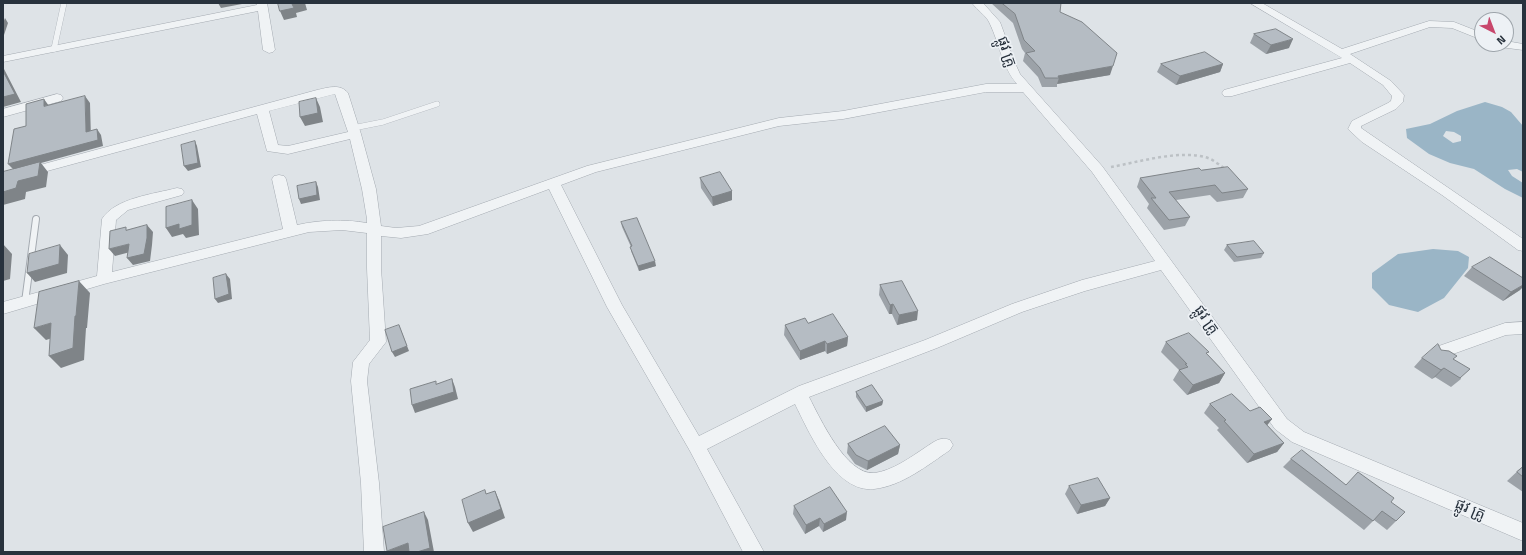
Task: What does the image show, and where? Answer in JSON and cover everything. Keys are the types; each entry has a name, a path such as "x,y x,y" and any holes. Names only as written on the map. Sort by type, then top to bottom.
{"street":[{"name":"ផ្លូវ គ្រូ","path":"977,3 995,22 1011,69 1097,169 1281,424 1298,437 1523,532"},
{"path":"1255,3 1346,56 1388,83 1398,95 1397,102 1356,124 1354,129 1366,139 1447,192 1523,246"},
{"path":"3,59 262,5 269,50"},
{"path":"1228,93 1346,56 1429,24 1454,25 1474,34"},
{"path":"3,308 104,279 292,231 323,225 345,225 374,228 390,233 402,233 428,228 592,169 779,122 843,115 908,104 986,88 1027,88"},
{"path":"3,179 321,93 340,91 343,95 354,131 368,189 374,228 374,268 378,342 361,362 359,381 370,483 374,552"},
{"path":"3,113 57,98"},
{"path":"262,109 272,148 288,150 354,131"},
{"path":"279,179 292,231"},
{"path":"553,183 615,307 696,446 754,552"},
{"path":"104,279 109,219 114,213 124,207 176,192"},
{"path":"696,446 799,394 862,369 932,344 1017,308 1082,286 1166,263"},
{"path":"1439,353 1505,329 1523,328"},
{"path":"799,394 835,459 860,478 872,481 888,477 944,445"}],"lane":[{"path":"54,49 64,3"},
{"path":"354,131 438,104"},
{"path":"25,302 36,219"}],"path":[{"path":"1097,169 1189,156 1208,158 1226,170"}],"water":[{"path":"1485,102 1502,107 1511,112 1523,126 1523,172 1517,169 1508,170 1512,176 1523,183 1523,198 1505,189 1474,169 1450,163 1429,154 1407,138 1406,129 1430,124 1457,111","holes":["1446,131 1454,132 1461,136 1461,141 1453,143 1443,136"]},
{"path":"1433,249 1458,251 1469,257 1468,268 1444,298 1418,312 1389,305 1372,288 1372,273 1398,254"}],"building":[{"path":"278,3 296,3 292,4 294,8 280,11"},
{"path":"1002,3 1061,3 1060,12 1082,22 1117,53 1113,66 1058,76 1059,78 1045,78 1040,68 1026,53 1035,51 1024,40 1015,14"},
{"path":"1276,29 1293,39 1271,45 1254,34"},
{"path":"1205,52 1223,64 1180,76 1161,64"},
{"path":"3,71 15,94 3,97"},
{"path":"85,96 86,132 97,129 98,140 8,164 14,129 26,126 26,104 44,99 44,106"},
{"path":"316,98 318,113 300,117 299,102"},
{"path":"195,141 198,163 184,166 181,145"},
{"path":"40,162 38,176 18,181 16,188 3,192 3,172"},
{"path":"1228,167 1248,189 1222,193 1215,185 1169,192 1190,217 1169,220 1151,198 1156,198 1140,178 1199,168 1201,170"},
{"path":"720,172 732,191 712,197 700,178"},
{"path":"316,182 317,195 299,199 297,186"},
{"path":"192,200 192,225 179,229 179,224 166,228 166,207"},
{"path":"637,218 655,261 638,266 630,247 632,246 621,222"},
{"path":"147,225 147,238 144,254 127,258 129,244 109,249 110,231 126,227 126,230"},
{"path":"1254,241 1264,253 1237,257 1227,245"},
{"path":"60,245 59,264 27,273 29,254"},
{"path":"1490,257 1523,278 1523,285 1511,292 1472,267"},
{"path":"226,274 229,294 215,299 213,278"},
{"path":"79,281 73,348 49,356 51,323 34,328 39,292"},
{"path":"902,281 918,311 899,315 893,304 890,305 880,285"},
{"path":"833,314 848,337 827,344 825,341 800,351 785,325 805,318 808,323"},
{"path":"399,325 407,346 392,352 385,330"},
{"path":"1189,333 1209,352 1206,353 1225,373 1193,385 1179,370 1188,367 1185,364 1187,364 1166,342"},
{"path":"1438,344 1441,350 1449,351 1457,356 1453,359 1470,369 1460,378 1444,368 1441,370 1422,358"},
{"path":"452,379 454,392 412,405 410,389 436,381 436,384"},
{"path":"872,385 883,401 866,407 856,392"},
{"path":"1232,394 1250,411 1260,407 1272,419 1264,422 1284,443 1254,454 1224,421 1226,420 1210,404"},
{"path":"885,426 900,445 868,461 856,455 848,444"},
{"path":"1302,450 1346,485 1358,472 1394,498 1391,502 1405,512 1396,521 1382,511 1373,521 1291,459"},
{"path":"1523,467 1523,477 1517,472"},
{"path":"1098,478 1110,498 1081,505 1069,486"},
{"path":"830,487 847,512 824,524 820,518 806,525 794,506"},
{"path":"485,490 486,494 495,491 501,509 468,523 462,500"},
{"path":"424,512 430,548 417,552 409,552 408,543 387,551 383,527"}]}
